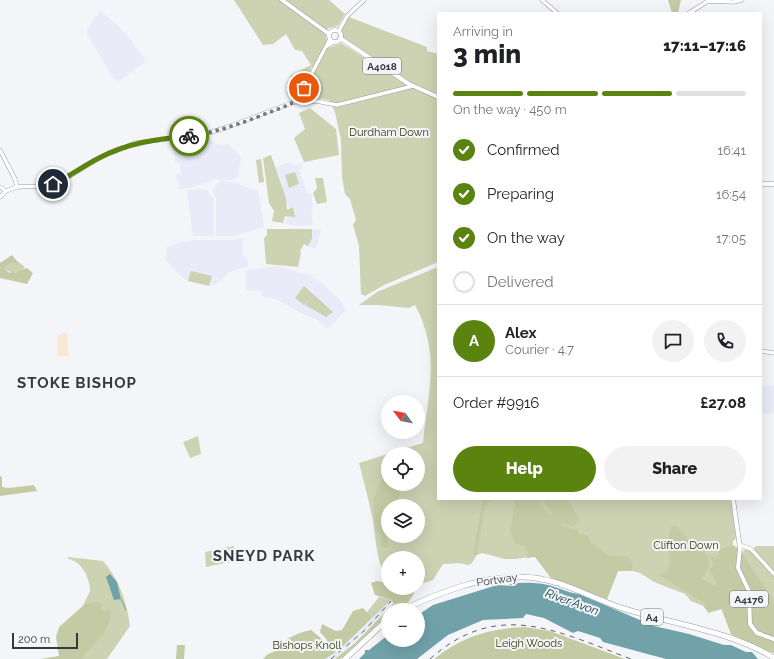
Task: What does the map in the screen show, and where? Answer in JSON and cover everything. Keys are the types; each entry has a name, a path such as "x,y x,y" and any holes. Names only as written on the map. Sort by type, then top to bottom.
{"highway":[{"name":"Portway","path":"421,603 474,583 505,577 529,577 550,581 582,591 616,606 746,643 774,658"},
{"path":"345,659 381,626"}],"main road":[{"path":"282,0 314,22 330,35 334,42"},
{"path":"294,102 302,91 315,64 327,46 330,35 338,31 348,15 364,0"},
{"path":"542,0 556,12"},
{"path":"691,12 708,1 734,2 742,0"},
{"path":"327,46 340,39 338,31"},
{"name":"A4018","path":"340,39 410,86 437,97"},
{"path":"0,197 6,191 16,187 53,184 65,179 99,158 134,144 205,134 294,102 316,101 337,105 410,86"},
{"path":"0,150 15,179 16,187"},
{"path":"762,184 774,184"},
{"path":"0,187 6,191"},
{"path":"762,351 774,353"},
{"name":"A4176","path":"734,501 742,546 738,568 749,591 751,626 759,634 774,639"},
{"path":"742,546 751,549 774,574"}],"shaded area":[{"path":"100,10 124,32 146,61 119,81 113,78 86,32"},
{"path":"207,136 214,143 221,145 228,144 239,154 241,158 238,176 234,180 216,179 194,187 179,189 176,174 181,173 179,162 175,162 175,140"},
{"path":"290,162 294,166 301,163 303,168 299,170 308,194 311,193 313,206 311,207 313,214 311,214 313,225 300,226 286,224 285,216 294,217 293,208 288,208 279,174 276,174 274,168"},
{"path":"221,180 237,183 258,190 264,227 235,236 216,236 216,199 212,190"},
{"path":"187,190 207,190 213,198 214,236 193,236"},
{"path":"312,229 321,230 316,249 308,246 312,239"},
{"path":"244,238 242,244 243,256 247,258 248,266 230,272 214,286 188,281 181,277 166,260 167,247 181,242 195,240 235,240"},
{"path":"278,266 307,274 321,282 341,301 346,310 328,329 318,320 307,316 275,299 262,296 262,291 246,290 246,270"},
{"path":"63,332 67,333 69,356 58,357 57,336"},
{"path":"774,385 774,413 762,414 762,386"},
{"path":"381,610 381,616 343,653 335,659 325,659 339,650"}],"green space":[{"name":"Durdham Down","path":"234,0 329,0 345,14 338,26 328,28 325,33 327,41 325,45 329,48 341,43 405,83 437,99 437,262 384,285 365,296 361,294 359,246 353,225 356,220 350,199 345,194 342,177 341,140 335,112 329,100 302,96 314,70 312,66 301,91 297,95 290,76 311,65 302,51 295,50 286,34 273,44 263,45"},
{"path":"668,0 681,0 678,12 672,12"},
{"path":"349,17 427,47 427,51 437,54 437,94 411,83 342,39 340,29"},
{"path":"310,108 336,129 339,155 304,162 294,138 305,129 299,113"},
{"path":"271,155 286,198 287,210 293,207 295,217 285,216 283,223 272,221 274,211 269,203 263,158"},
{"path":"261,159 264,182 259,183 256,160"},
{"path":"295,172 299,184 289,188 285,175"},
{"path":"315,178 323,178 327,202 317,204 313,193 317,188"},
{"path":"267,229 312,229 312,239 308,246 304,244 300,251 298,267 266,264 264,238 267,235"},
{"path":"12,255 17,263 11,263 5,267 5,270 10,273 13,271 16,274 20,270 27,268 33,273 27,284 0,278 0,263"},
{"path":"17,261 25,267 16,274 5,270 5,267 11,263 16,263"},
{"name":"Clifton Down","path":"437,267 437,500 731,500 736,538 733,541 733,545 738,548 738,552 742,553 745,549 753,550 756,546 774,546 774,653 731,634 719,603 713,610 708,612 703,606 691,601 685,594 654,582 640,573 633,571 618,571 607,599 551,578 535,556 505,559 482,553 477,555 471,564 468,565 459,563 443,564 433,580 425,583 425,551 381,551 381,566 359,463 381,456 381,491 425,491 425,447 410,447 423,443 424,439 425,439 431,373 428,340 423,323 415,305 409,308 359,305 377,292"},
{"path":"191,271 212,276 209,286 188,281"},
{"path":"304,286 333,312 326,317 305,305 310,298 304,305 295,298"},
{"path":"198,436 201,454 190,458 183,442"},
{"path":"0,476 2,477 2,487 9,488 34,485 37,491 0,496"},
{"path":"381,482 381,491 401,491 398,499 381,499 381,534 376,530 373,499"},
{"path":"483,500 491,500 485,505 477,555 473,555"},
{"path":"513,500 541,500 540,505 550,516 553,513 545,504 544,500 568,500 580,520 573,526 562,524 561,526 578,530 579,535 584,534 588,536 591,543 608,555 628,557 633,564 631,571 618,571 607,599 551,578 535,557 526,558 528,553 526,547 515,543 510,531 515,505"},
{"path":"675,525 700,551 707,554 709,563 704,576 700,578 715,586 715,580 709,571 714,565 710,557 717,557 719,554 718,551 731,545 741,552 774,601 774,653 731,634 722,609 708,613 704,603 658,574 664,573 670,564 668,543 671,527"},
{"path":"381,543 388,543 388,547 384,548 381,546"},
{"path":"234,546 234,561 206,567 205,552"},
{"path":"68,557 103,561 114,575 118,583 127,608 130,626 107,659 54,659 59,656 90,591 89,581 84,571 73,560 68,559"},
{"path":"377,581 381,582 381,595 413,595 408,603 394,603 391,600 375,595 371,583"},
{"path":"379,597 391,600 388,603 381,603 381,610 370,620 367,612"},
{"path":"98,602 102,604 101,611 110,609 111,617 106,630 82,659 40,659 59,656 56,637 59,627 85,604"},
{"path":"363,608 370,616 370,620 339,650 330,647 327,640 320,632 322,624 336,631 342,630 353,611"},
{"path":"381,616 381,621 340,659 335,659 355,643"},
{"name":"Leigh Woods","path":"525,627 550,631 625,659 434,659 444,651 465,639 476,635 500,629"},
{"name":"Bishops Knoll","path":"311,630 322,639 328,648 336,652 325,659 263,659 268,654 278,650 287,639 302,632"},
{"path":"177,645 185,645 184,659 176,659"}],"water":[{"path":"110,574 117,582 121,599 114,600 106,577"},
{"name":"River Avon","path":"518,583 544,584 579,594 654,626 689,634 724,645 731,645 746,652 752,652 758,659 666,659 603,642 600,638 578,631 573,633 544,618 526,614 523,618 483,620 448,635 417,659 359,659 365,653 365,650 369,650 381,641 381,647 425,647 425,610 433,605 497,585 513,586"}],"waterway":[{"path":"121,599 126,610"}],"railway":[{"path":"331,659 365,630 391,601"},
{"path":"430,659 455,640 480,629 504,625 529,626 554,631 631,659"}],"way so far":[{"path":"189,136 205,134 227,126 228,127 286,106 294,102 304,88"}],"district":[{"name":"STOKE BISHOP","path":"77,383"},
{"name":"SNEYD PARK","path":"264,556"}],"route":[{"path":"53,184 65,179 93,161 118,149 136,143 189,136"}]}
